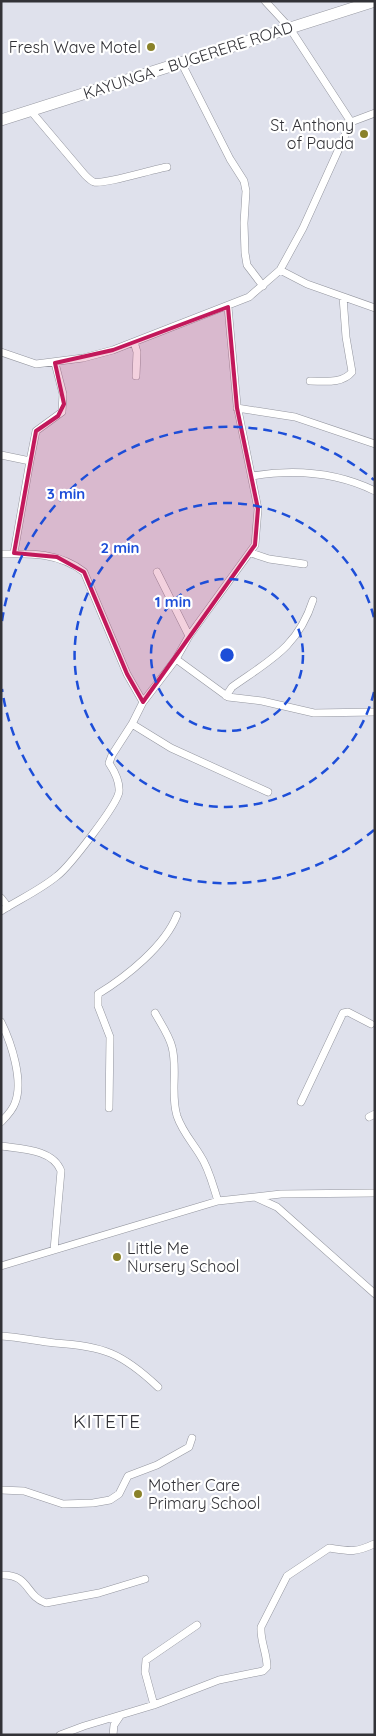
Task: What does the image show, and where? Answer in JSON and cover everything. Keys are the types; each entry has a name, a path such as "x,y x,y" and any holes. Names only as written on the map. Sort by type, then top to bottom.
{"main road":[{"name":"KAYUNGA - BUGERERE ROAD","path":"1,120 375,1"}],"street":[{"path":"265,1 289,27 351,122"},
{"path":"181,62 230,159 244,181 246,191 244,223 247,265 263,286"},
{"path":"30,110 85,175 94,182 105,183 136,173 167,167"},
{"path":"1,352 36,364 83,358 134,342 249,298 280,270 303,228 351,122 375,113"},
{"path":"280,270 307,284 375,308"},
{"path":"310,381 340,380 346,378 352,372 346,337 343,297"},
{"path":"1,898 5,909 41,889 59,875 71,861 119,794 118,782 109,764 112,755 132,724 143,702 176,659 189,636 255,545 258,521 252,476 237,408 228,307"},
{"path":"134,342 137,352 136,376"},
{"path":"14,553 36,431 62,412 63,394 55,363"},
{"path":"237,408 295,417 375,444"},
{"path":"1,455 30,461"},
{"path":"252,476 275,472 299,472 340,478 375,491"},
{"path":"251,552 268,559 304,564"},
{"path":"1,554 14,553 57,557 72,562 84,572 126,674 143,702"},
{"path":"156,572 189,636"},
{"path":"226,696 232,686 286,648 300,629 313,600"},
{"path":"176,659 226,696 262,701 314,713 375,712"},
{"path":"132,724 179,752 268,792"},
{"path":"108,1108 110,1037 98,1006 98,994 156,948 169,932 177,915"},
{"path":"301,1102 343,1013 348,1012 371,1024"},
{"path":"155,1013 168,1036 172,1049 173,1095 177,1115 190,1143 207,1168 218,1201"},
{"path":"1,1022 15,1059 17,1084 16,1103 1,1122"},
{"path":"1,1146 47,1155 58,1162 61,1170 54,1250"},
{"path":"1,1266 218,1201 281,1194 375,1193"},
{"path":"255,1197 277,1207 375,1294"},
{"path":"1,1336 73,1343 102,1349 137,1367 158,1387"},
{"path":"1,1490 24,1491 63,1504 77,1505 110,1500 119,1494 128,1476 172,1457 189,1447 192,1438"},
{"path":"60,1735 154,1705 219,1680 263,1671 267,1667 267,1660 260,1637 262,1627 287,1576 329,1548 346,1552 360,1551 374,1544"},
{"path":"1,1575 10,1575 22,1580 40,1601 46,1603 99,1593 145,1579"},
{"path":"154,1705 145,1672 146,1660 197,1625"},
{"path":"113,1735 114,1725 120,1716"}],"highlighted area":[{"path":"228,307 237,408 258,509 255,545 143,702 127,674 84,572 57,557 14,553 36,431 58,416 64,404 55,363 113,350"}],"place":[{"name":"Fresh Wave Motel","path":"151,47"},
{"name":"St. Anthony of Pauda","path":"364,134"},
{"name":"Little Me Nursery School","path":"117,1257"},
{"name":"Mother Care Primary School","path":"138,1494"}],"district":[{"name":"KITETE","path":"107,1421"}]}
